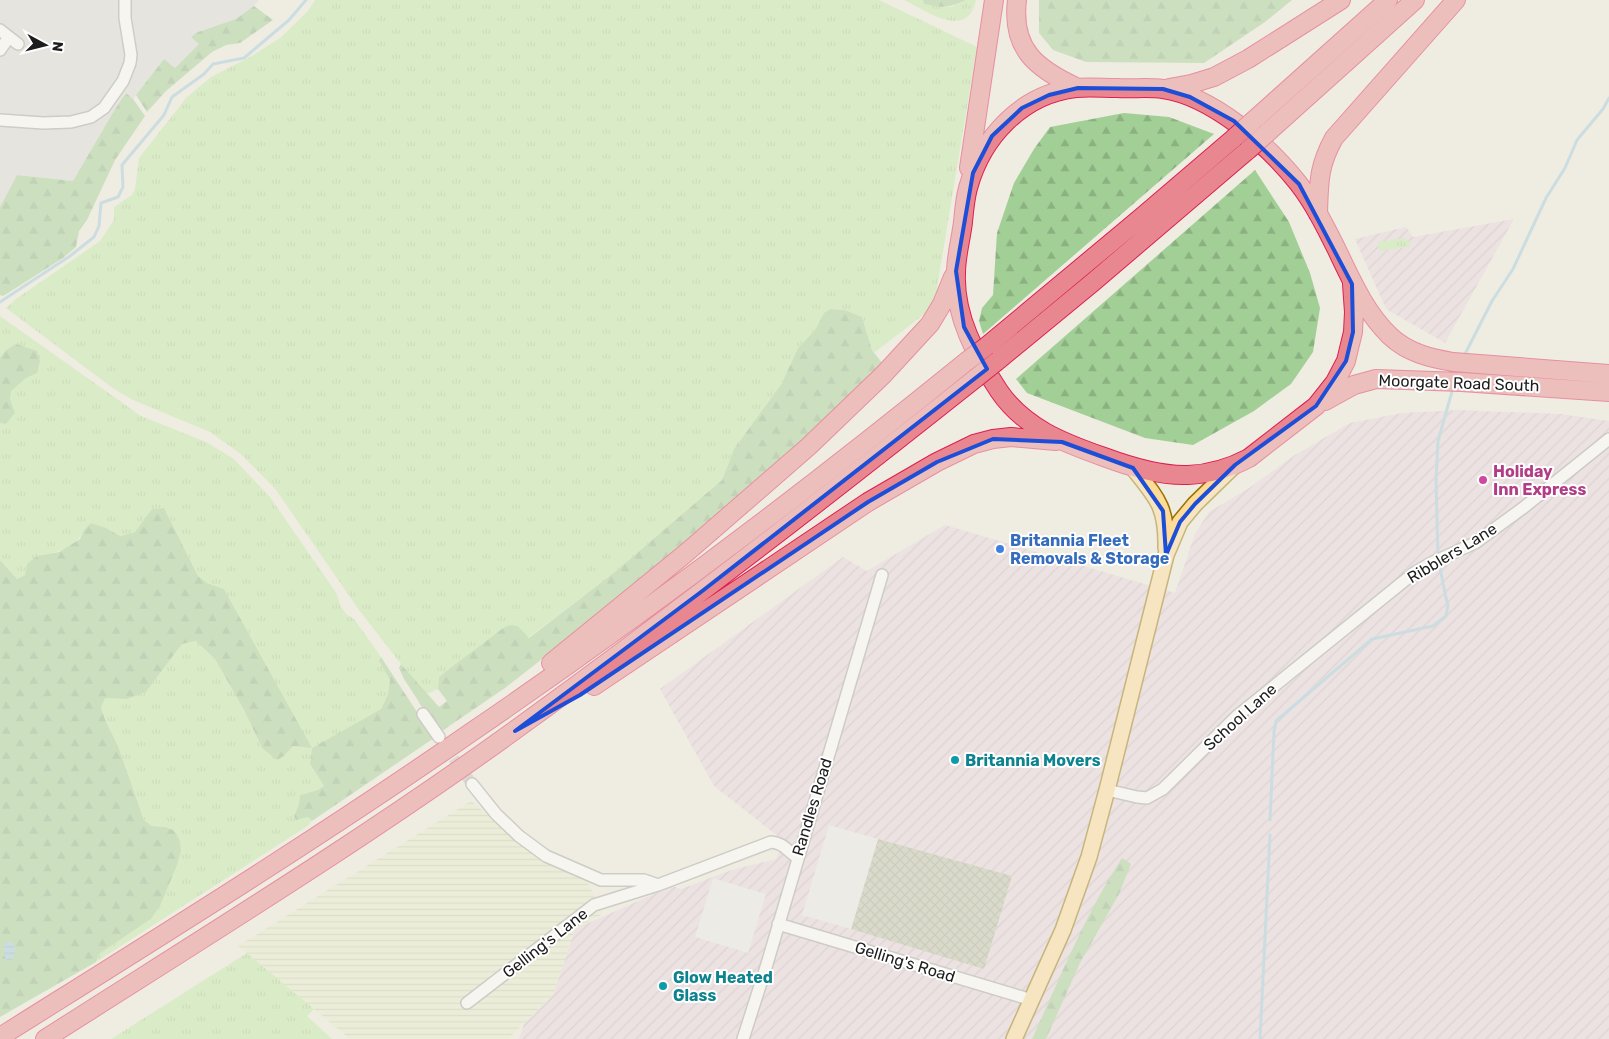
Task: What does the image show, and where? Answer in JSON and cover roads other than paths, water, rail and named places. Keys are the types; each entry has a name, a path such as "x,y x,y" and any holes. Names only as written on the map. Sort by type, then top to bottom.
{"highway":[{"path":"994,0 969,163 956,271 957,302 964,327 998,388 1010,405 1026,420 1062,442 1133,468 1185,475 1209,473 1235,465 1249,458 1316,406 1335,382 1346,361 1354,325 1352,284 1318,214 1299,184 1280,163 1234,121 1214,108 1190,96 1163,89"},
{"path":"1016,0 1017,27 1023,46 1030,56 1046,72 1078,88"},
{"path":"967,191 980,155 992,136 1006,122 1036,101 1062,91 1078,88 1163,89 1191,84 1214,77 1248,59 1341,0"},
{"path":"0,1037 312,840 474,731 682,582 885,428 987,346 1234,138 1388,0"},
{"path":"45,1039 340,851 515,731 701,592 857,473 1092,283 1248,150 1414,0"},
{"path":"1318,214 1319,178 1324,155 1334,138 1456,0"},
{"path":"474,731 559,656 700,540 808,447 862,395 930,324 942,304 956,271"},
{"name":"Moorgate Road South","path":"1352,284 1374,317 1390,336 1406,348 1427,358 1461,363 1609,374"},
{"name":"Moorgate Road South","path":"1316,406 1364,381 1388,379 1609,392"},
{"path":"515,731 580,695 868,502 937,462 974,444 993,438 1011,437 1062,442"}],"main road":[{"path":"1014,1039 1078,890 1107,790 1166,555 1180,522 1195,504 1235,465"},
{"path":"1133,468 1154,494 1163,511 1166,527 1166,555"}],"street":[{"path":"0,120 43,123 71,122 91,118 104,108 123,81 132,55 125,18 125,0"},
{"path":"0,50 9,37"},
{"name":"Ribblers Lane","path":"1367,612 1414,574 1432,563 1475,543 1524,508 1609,439"},
{"name":"Randles Road","path":"743,1039 882,576"},
{"name":"School Lane","path":"1107,790 1147,798 1163,789 1237,716 1367,612"},
{"path":"423,714 439,737"},
{"name":"Gelling's Lane","path":"472,784 496,814 546,856 601,880 644,880 658,884"},
{"name":"Gelling's Lane","path":"467,1003 594,905 658,884 771,842 779,842 786,846 797,857"},
{"path":"601,880 604,903"},
{"name":"Gelling's Road","path":"778,924 1032,1000"}],"water":[{"path":"8,941 13,943 15,948 11,961 7,961 4,955 4,945"}],"waterway":[{"path":"0,302 70,256 94,237 99,226 101,203 118,197 123,187 122,165 164,115 172,97 204,74 213,64 244,58 289,20 306,0"},
{"path":"1464,356 1492,301 1513,269 1546,198 1565,168 1577,140 1603,109 1609,98"},
{"path":"1438,557 1436,481 1438,441 1453,388"},
{"path":"1270,820 1276,721 1372,639 1433,626 1446,616 1448,605 1439,563"},
{"path":"1260,1039 1270,835"}],"tunnel":[{"path":"444,745 472,784"}],"place":[{"name":"Holiday Inn Express","path":"1483,480"},
{"name":"Britannia Fleet Removals & Storage","path":"1000,549"},
{"name":"Britannia Movers","path":"955,760"},
{"name":"Glow Heated Glass","path":"663,986"}]}
